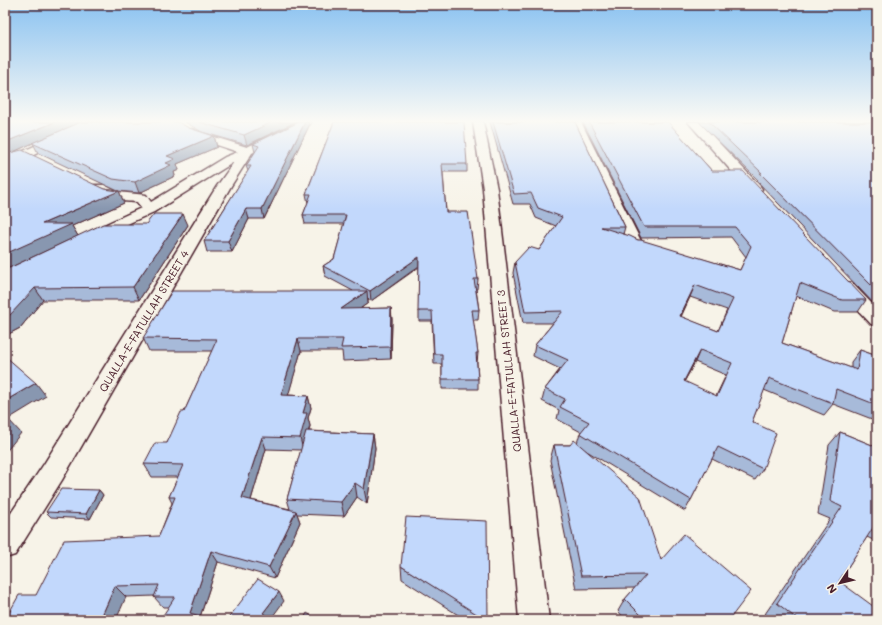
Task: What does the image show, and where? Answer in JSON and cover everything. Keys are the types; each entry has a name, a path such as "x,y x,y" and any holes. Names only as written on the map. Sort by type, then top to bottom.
{"street":[{"path":"7,151 19,157"},
{"path":"19,157 32,151"},
{"name":"QUALLA-E-FATULLAH STREET 3","path":"483,151 490,189 534,620"},
{"path":"590,151 635,245"},
{"path":"720,151 763,198"},
{"path":"84,240 149,209 230,160 248,152"},
{"name":"QUALLA-E-FATULLAH STREET 4","path":"5,545 53,472 224,186 248,152"},
{"path":"5,161 29,155 44,162"},
{"path":"87,183 116,196 141,198 149,209"},
{"path":"839,280 877,320"}],"building":[{"path":"24,151 104,189 119,191 42,224 72,224 5,254 5,154"},
{"path":"50,151 178,151 167,156 175,159 166,163 171,165 135,182 113,179"},
{"path":"256,151 291,151 262,209 246,209 228,241 204,241 251,166 246,166"},
{"path":"323,151 466,151 467,164 442,164 446,212 468,212 478,279 474,279 479,310 472,310 478,353 476,353 478,379 442,379 442,354 434,354 432,311 418,311 419,257 370,291 323,266 334,259 346,215 303,215 311,194 306,194"},
{"path":"502,151 589,151 625,227 601,227 638,240 740,270 751,246 735,227 644,227 604,151 694,151 712,171 743,171 866,300 842,300 800,283 782,343 857,370 860,350 877,356 877,405 836,389 833,403 769,378 752,422 776,433 763,469 718,447 691,500 580,433 589,422 560,407 565,399 545,389 568,360 535,345 563,311 525,312 515,262 529,247 539,250 562,217 538,208 531,193 514,194","holes":["695,285 733,299 718,331 680,316","700,350 732,363 717,396 684,381"]},
{"path":"739,151 877,151 877,291 760,173 762,173"},
{"path":"154,214 183,214 133,287 35,288 10,315 5,318 5,270 103,224 146,224"},
{"path":"172,291 367,291 341,309 391,308 390,347 341,348 343,339 298,339 281,395 308,396 303,413 307,413 300,438 262,437 242,498 296,511 269,567 211,551 190,613 200,616 198,620 160,620 175,597 154,597 159,585 115,586 100,620 5,620 19,595 36,595 64,540 159,536 175,497 169,497 183,465 144,464 155,443 167,443 181,412 184,412 217,339 143,338"},
{"path":"5,356 36,383 5,401"},
{"path":"306,431 373,434 364,489 355,483 341,502 287,499"},
{"path":"840,432 877,447 877,523 839,581 877,610 872,620 798,620 777,603 842,507 830,501"},
{"path":"574,440 640,497 661,560 684,534 751,591 729,620 646,620 625,599 646,575 581,576 554,445 570,445"},
{"path":"61,489 99,490 86,514 46,512"},
{"path":"406,517 487,521 488,620 401,566"},
{"path":"258,579 279,592 263,613 274,620 227,620"},
{"path":"307,613 318,620 303,620"}]}
